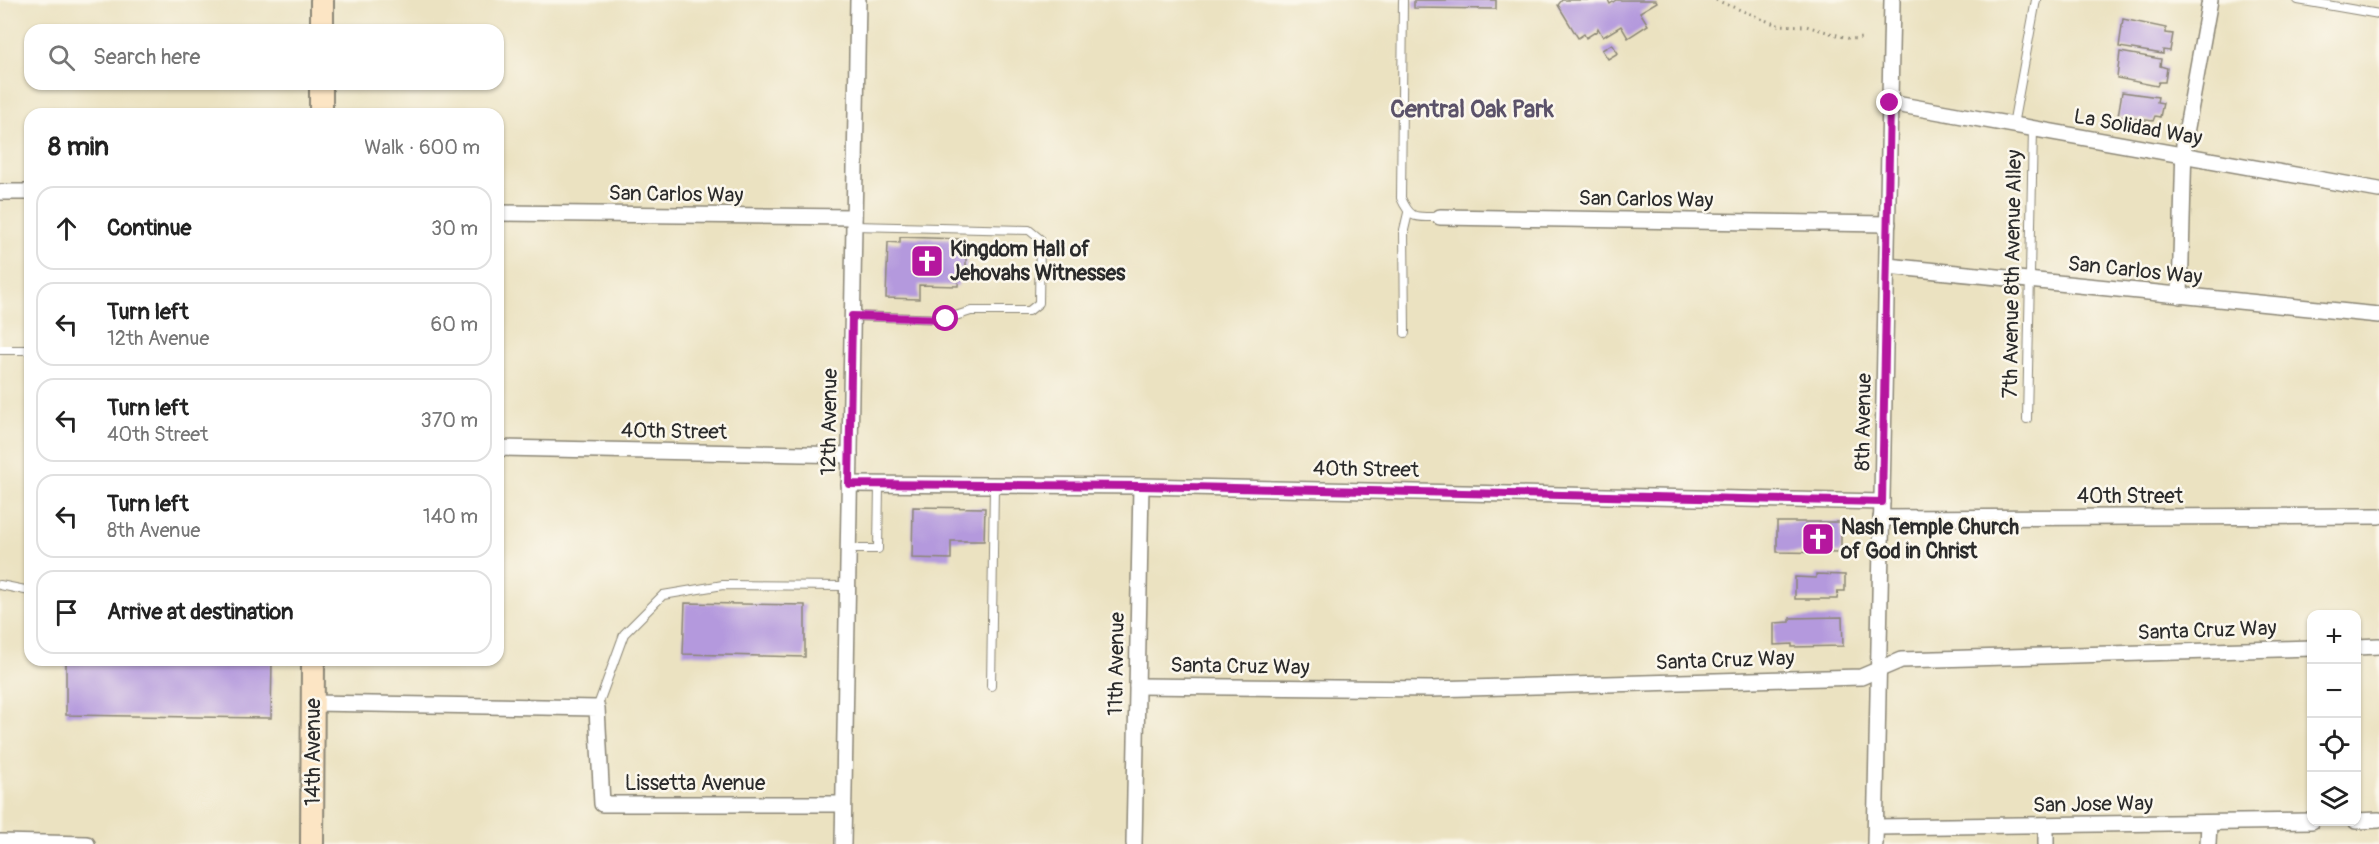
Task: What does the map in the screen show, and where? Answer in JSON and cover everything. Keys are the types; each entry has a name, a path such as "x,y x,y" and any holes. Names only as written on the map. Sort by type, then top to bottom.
{"street":[{"path":"322,0 322,24"},
{"name":"12th Avenue","path":"843,844 858,0"},
{"name":"8th Avenue","path":"1875,844 1892,0"},
{"path":"2180,296 2184,144 2210,0"},
{"path":"321,90 321,108"},
{"name":"La Solidad Way","path":"1890,103 2379,190"},
{"path":"0,192 24,192"},
{"name":"San Carlos Way","path":"504,213 854,222"},
{"name":"San Carlos Way","path":"1440,217 1888,224"},
{"name":"San Carlos Way","path":"1887,266 2379,315"},
{"name":"40th Street","path":"504,448 850,455"},
{"name":"40th Street","path":"849,484 1141,486 1882,502"},
{"name":"11th Avenue","path":"1134,844 1141,486"},
{"name":"40th Street","path":"1881,519 2379,516"},
{"path":"2361,646 2379,646"},
{"name":"Santa Cruz Way","path":"1137,686 1431,689 1861,677 1901,660 2307,648"},
{"name":"14th Avenue","path":"312,844 313,666"},
{"path":"313,703 597,708"},
{"name":"Lissetta Avenue","path":"597,708 602,804 843,804"},
{"path":"2361,820 2379,820"},
{"name":"San Jose Way","path":"1876,827 2307,821"},
{"path":"2208,844 2210,823"},
{"path":"2046,826 2046,844"},
{"path":"0,843 87,844"}],"lane":[{"path":"1403,0 1401,198 1408,213 1404,230 1404,333"},
{"name":"7th Avenue 8th Avenue Alley","path":"2013,125 2036,0"},
{"path":"2298,0 2379,14"},
{"name":"7th Avenue 8th Avenue Alley","path":"2028,419 2033,129"},
{"path":"1408,213 1415,216 1440,217"},
{"path":"852,316 946,319 971,310 1029,311 1039,303 1040,239 1029,230 854,222"},
{"path":"0,352 24,350"},
{"path":"847,549 878,549 879,485"},
{"path":"991,686 994,486"},
{"path":"0,585 24,590"},
{"path":"597,708 624,634 663,595 723,585 847,586"}],"path":[{"path":"1716,0 1777,25 1806,26 1851,39 1863,38"}],"building":[{"path":"1414,0 1496,0 1496,9 1414,8"},
{"path":"1562,0 1608,0 1610,4 1616,0 1656,0 1657,2 1640,12 1648,25 1628,38 1621,26 1603,37 1598,28 1586,38 1584,34 1578,38 1558,5"},
{"path":"2123,19 2166,28 2166,33 2173,34 2170,51 2163,50 2163,54 2119,47"},
{"path":"1612,44 1618,53 1608,59 1602,50"},
{"path":"2120,52 2161,59 2160,66 2167,68 2165,82 2159,82 2157,86 2117,78"},
{"path":"2122,92 2158,97 2157,102 2163,103 2160,117 2155,116 2153,121 2118,116"},
{"name":"Kingdom Hall of Jehovahs Witnesses","path":"900,237 960,239 960,253 966,253 966,269 959,269 958,286 919,285 919,299 886,298 888,242 900,243"},
{"path":"913,507 985,508 984,541 951,541 951,559 912,558"},
{"path":"1777,522 1841,522 1841,553 1777,552"},
{"path":"1816,574 1845,575 1845,591 1838,591 1837,599 1795,599 1795,577 1816,578"},
{"path":"685,603 805,605 805,657 683,654"},
{"path":"1842,617 1843,646 1774,645 1774,623 1790,622 1790,618"},
{"path":"66,666 272,666 271,718 66,715"}],"place":[{"name":"Kingdom Hall of Jehovahs Witnesses","path":"927,261"},
{"name":"Nash Temple Church of God in Christ","path":"1818,539"}],"district":[{"name":"Central Oak Park","path":"1472,109"}],"route":[{"path":"946,319 852,316 849,484 1141,486 1882,502 1890,103"}]}
